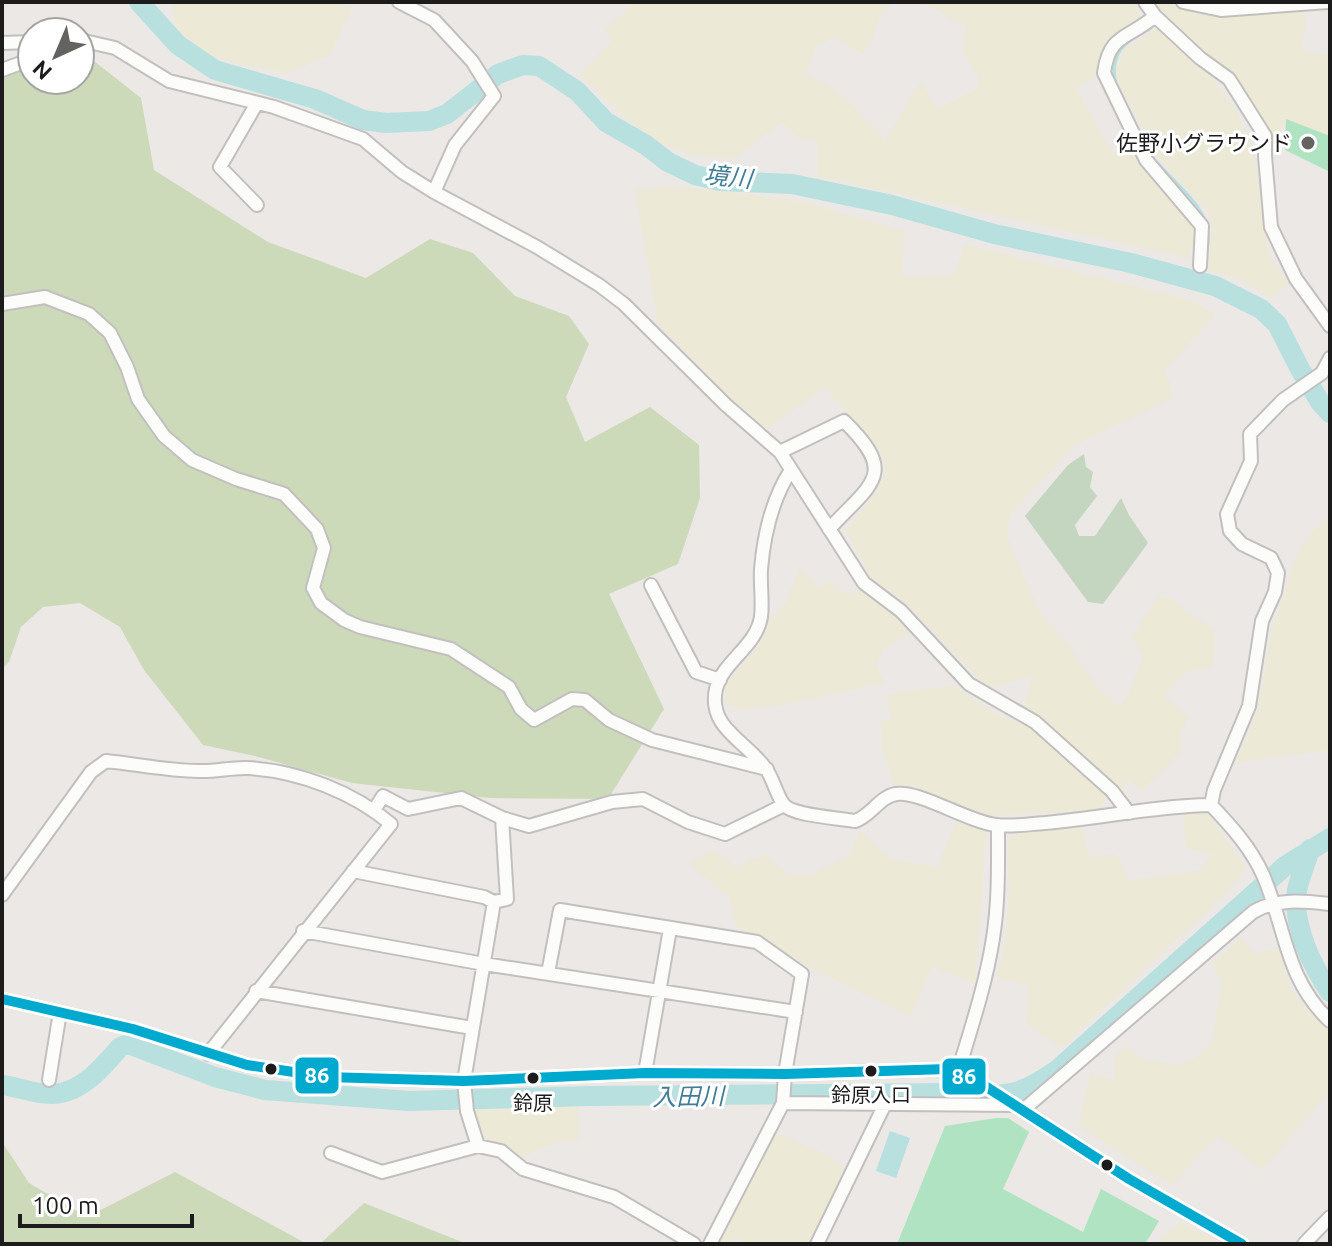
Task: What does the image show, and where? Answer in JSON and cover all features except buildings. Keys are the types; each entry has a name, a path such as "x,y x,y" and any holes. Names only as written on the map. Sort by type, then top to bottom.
{"street":[{"path":"399,2 434,20 472,61 494,96 455,145 434,192"},
{"path":"1145,2 1155,16 1200,58 1229,79 1265,136 1271,227 1296,279 1330,326"},
{"path":"1183,2 1221,10 1328,2"},
{"path":"1155,16 1112,45 1106,57 1104,73 1146,160 1202,226 1200,266"},
{"path":"96,44 115,48 169,81 274,107 363,139 402,172 537,247 624,304 726,405 780,452 864,583 901,611 969,684 1035,722 1112,791 1129,813"},
{"path":"257,103 220,167 257,205"},
{"path":"2,304 45,297 89,314 110,333 138,399 164,436 192,460 236,479 284,494 317,529 324,548 313,588 321,603 344,620 360,627 451,649 509,687 521,709 534,720 572,699 585,700 609,720 652,740 767,769"},
{"path":"1211,805 1214,790 1249,706 1262,621 1275,592 1278,573 1271,558 1242,544 1230,531 1227,514 1251,461 1250,434 1283,400 1328,364"},
{"path":"780,452 844,421 875,458 875,472 869,485 829,529"},
{"path":"791,470 779,489 769,518 761,570 763,604 759,626 720,680 716,691 716,715 727,731 767,769 784,805 794,811 855,821 863,818 882,800 901,794 983,823 998,825 1081,820 1211,805"},
{"path":"651,585 696,672 720,680"},
{"path":"2,895 91,772 106,761 198,771 247,768 274,772 330,787 374,810 391,824 208,1054"},
{"path":"374,810 383,796 408,809 461,798 502,818 529,826 612,802 643,799 688,822 725,834 784,805"},
{"path":"1211,805 1239,836 1262,872 1295,974 1309,999 1330,1021"},
{"path":"353,871 484,897 494,902 507,899 502,818"},
{"path":"958,1072 981,995 993,938 998,825"},
{"path":"2,999 133,1029 247,1065 326,1077 464,1081 645,1073 885,1104 1018,1108 1271,898 1330,904"},
{"path":"478,1146 467,1111 464,1081 494,902"},
{"path":"548,973 560,910 757,942 802,974 784,1090 710,1244"},
{"path":"645,1073 670,929"},
{"path":"303,931 484,964 796,1012"},
{"path":"256,991 472,1028"},
{"path":"49,1080 60,1012"},
{"path":"784,1090 936,1069 958,1072 985,1086 1129,1179 1242,1244"},
{"path":"817,1244 885,1104"},
{"path":"331,1153 382,1172 478,1146 501,1151 523,1169 535,1174 614,1197 694,1244"},
{"path":"1304,1244 1328,1222"}],"shaded area":[{"path":"172,2 332,2 352,8 330,55 287,73 231,62 178,45"},
{"path":"624,2 892,2 875,25 875,36 862,54 835,38 816,44 806,75 830,87 851,103 885,141 921,81 937,109 977,89 979,78 962,50 967,27 918,2 1133,2 1142,20 1111,38 1102,52 1097,74 1076,89 1110,149 1119,156 1130,145 1157,182 1196,226 1189,258 817,176 819,140 800,140 782,122 733,159 691,155 660,143 629,122 580,75 612,40 605,29 630,8"},
{"path":"1154,2 1194,5 1301,4 1306,23 1300,50 1330,56 1330,136 1286,119 1276,138 1265,136 1229,79 1169,21"},
{"path":"1158,28 1211,76 1236,110 1254,151 1268,254 1289,283 1270,298 1234,276 1208,272 1213,230 1209,213 1159,158 1117,82 1117,65 1124,50"},
{"path":"669,187 802,202 904,231 902,277 955,275 964,244 1190,300 1215,314 1165,370 1173,397 1076,444 1010,514 1007,538 1038,610 1098,688 1120,708 1144,656 1132,637 1158,597 1175,600 1215,631 1213,666 1184,673 1164,696 1188,718 1181,733 1180,753 1142,790 1130,781 1119,791 1024,706 1033,676 988,688 907,605 871,577 846,531 879,488 885,475 884,460 825,387 766,429 735,403 658,324 635,190"},
{"path":"1330,516 1330,750 1233,763 1242,750 1259,705 1272,630 1297,555 1313,531"},
{"path":"800,568 818,587 830,582 841,592 852,596 857,588 894,616 910,633 883,649 876,665 884,683 776,706 739,709 724,702 728,682 760,644 771,618 786,602"},
{"path":"953,686 993,712 1030,728 1107,796 1099,810 986,816 907,785 895,788 882,749 881,722 892,718 886,696 903,691"},
{"path":"1183,813 1208,814 1246,868 1226,893 1061,1048 1026,1022 1029,986 997,978 1005,941 1009,896 1008,840 1015,831 1082,826 1089,857 1116,854 1130,881 1200,870 1213,855 1186,847"},
{"path":"956,822 986,832 975,984 932,966 911,1016 820,973 736,925 730,898 689,864 713,850 736,868 765,854 789,876 814,874 847,857 860,831 892,860 938,867"},
{"path":"1241,938 1255,955 1273,948 1280,952 1292,991 1330,1031 1330,1091 1262,1170 1218,1136 1172,1185 1079,1126 1090,1073 1114,1080 1115,1056 1126,1046 1142,1059 1177,1065 1194,1058 1212,1042 1222,981 1211,964"},
{"path":"579,1100 578,1140 552,1144 520,1158 478,1132 474,1103"},
{"path":"773,1132 828,1155 845,1170 812,1244 745,1244 736,1236 731,1244 714,1244"},
{"path":"1180,1222 1219,1243 1155,1244"}],"green space":[{"path":"96,63 141,98 154,170 268,242 366,278 430,239 473,253 515,296 569,316 589,344 566,397 585,442 650,407 699,445 700,498 678,564 609,594 664,709 608,799 490,798 352,783 203,745 144,670 120,627 80,603 43,607 21,627 9,662 2,669 2,71 16,67 16,96 96,96"},
{"name":"佐野小グラウンド","path":"1286,119 1330,136 1330,172 1285,150"},
{"path":"1084,454 1086,467 1093,472 1090,487 1097,496 1075,525 1079,536 1095,536 1121,498 1148,543 1103,604 1088,602 1025,516 1068,465"},
{"path":"1008,1118 1029,1132 1003,1189 1083,1232 1101,1189 1159,1221 1145,1244 897,1244 945,1126"},
{"path":"2,1142 29,1183 87,1217 175,1172 307,1244 2,1244"},
{"path":"364,1203 467,1244 320,1244"}],"water":[{"path":"890,1131 910,1138 896,1178 876,1171"}],"waterway":[{"name":"境川","path":"139,2 178,45 215,70 315,99 363,120 386,123 429,121 447,114 498,74 523,65 539,66 577,91 606,122 668,162 695,175 720,181 792,184 892,205 994,234 1131,263 1215,286 1261,309 1277,324 1300,369 1330,413"},
{"path":"1116,86 1115,65 1121,50 1151,28"},
{"path":"1131,114 1151,155 1197,206 1208,230 1208,244"},
{"name":"入田川","path":"2,1085 41,1093 63,1093 91,1078 120,1047 128,1044 215,1077 265,1090 409,1101 589,1096 1011,1093 1032,1086 1057,1070 1285,866 1330,838"},
{"path":"1310,849 1298,885 1296,909 1306,947 1330,992"}],"transit line":[{"name":"86","path":"2,999 133,1029 247,1065 326,1077 464,1081 645,1073 785,1074 948,1069 985,1086 1129,1179 1242,1244"}],"place":[{"name":"佐野小グラウンド","path":"1308,143"},
{"name":"鈴原入口","path":"871,1071"},
{"name":"鈴原","path":"533,1078"}]}
